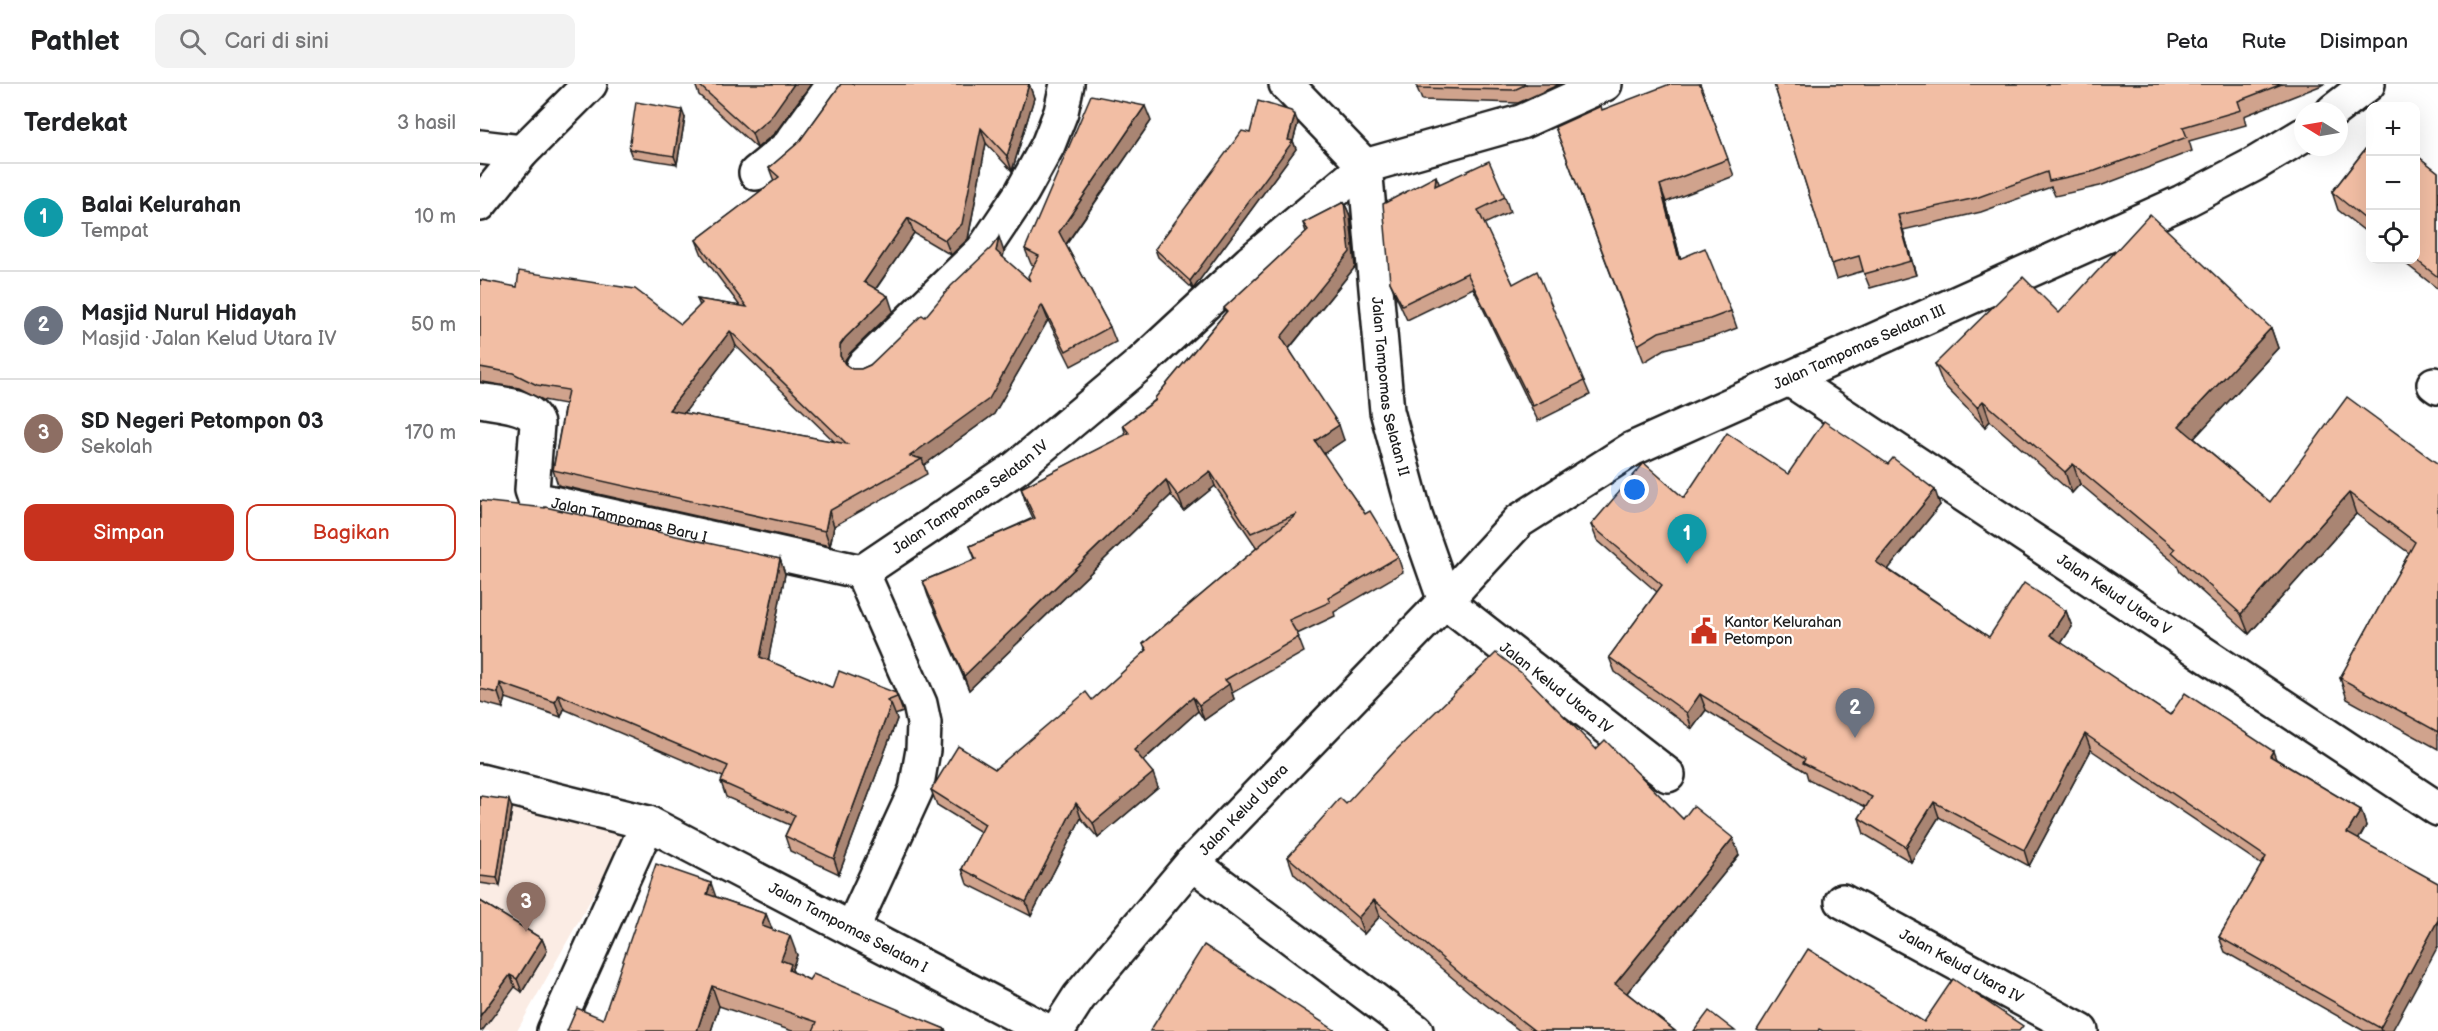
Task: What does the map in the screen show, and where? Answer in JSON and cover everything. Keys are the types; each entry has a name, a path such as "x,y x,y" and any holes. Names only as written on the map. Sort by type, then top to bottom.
{"street":[{"path":"480,204 522,152 590,84"},
{"path":"756,173 789,146 834,84"},
{"path":"863,366 983,250 1022,192 1048,145 1061,112 1067,84"},
{"path":"1286,84 1365,166 1521,122 1605,84"},
{"path":"2344,102 2367,84"},
{"name":"Jalan Tampomas Selatan III","path":"1445,601 1519,521 1632,449 2182,202 2294,140"},
{"path":"480,147 522,152"},
{"name":"Jalan Tampomas Selatan IV","path":"862,572 1016,468 1140,364 1250,262 1365,166"},
{"name":"Jalan Tampomas Selatan II","path":"1365,166 1387,411 1416,518 1445,601"},
{"name":"Jalan Kelud Utara V","path":"1790,379 2438,809"},
{"name":"Jalan Tampomas Baru I","path":"480,400 526,410 535,417 537,424 532,490 535,499 862,572"},
{"path":"852,929 916,790 923,750 924,723 920,704 862,572"},
{"name":"Jalan Kelud Utara IV","path":"1445,601 1668,775"},
{"name":"Jalan Kelud Utara","path":"1057,1031 1079,997 1192,863 1445,601"},
{"name":"Jalan Tampomas Selatan I","path":"480,781 648,823 1047,1031"},
{"path":"554,1031 648,823"},
{"path":"1192,863 1416,1031"},
{"name":"Jalan Kelud Utara IV","path":"1842,901 2081,1031"}],"shaded area":[{"path":"480,791 628,833 517,1031 480,1031"}],"building":[{"path":"698,84 794,84 770,118 752,133"},
{"path":"841,84 1029,84 1007,156 981,128 962,224 945,240 908,218 864,282 888,296 840,345 840,356 845,364 852,369 861,369 870,365 922,315 925,317 951,286 991,248 999,237 996,251 1030,281 1028,276 1039,256 1025,249 1091,95 1145,106 1059,232 1110,327 1066,351 1042,305 989,399 910,456 922,459 829,511 825,531 553,470 568,390 537,385 513,373 480,367 480,280 517,287 519,271 635,289 681,324 702,303 697,299 747,307 696,240 779,177 769,168 799,142","holes":["730,331 847,444 669,410"]},
{"path":"1418,84 1527,84 1514,90 1417,88"},
{"path":"1670,84 1700,84 1728,159 1660,185 1679,259 1705,248 1731,311 1710,319 1659,332 1638,345 1555,127 1601,106 1602,110"},
{"path":"1774,84 2282,84 2238,101 2241,110 2183,127 2187,137 2095,171 2049,181 2047,172 1976,198 1898,215 1911,261 1864,274 1859,256 1831,264"},
{"path":"1258,101 1291,111 1295,115 1288,140 1293,141 1190,281 1155,249 1242,131 1250,133"},
{"path":"636,102 682,110 674,156 629,149"},
{"path":"2366,148 2366,220 2332,192"},
{"path":"2420,158 2438,172 2438,277 2420,263"},
{"path":"1489,161 1505,197 1478,210 1513,284 1537,271 1584,381 1533,406 1467,273 1402,305 1390,282 1383,204 1436,176 1435,186"},
{"path":"1344,202 1350,252 1281,337 1339,425 1315,441 1365,514 1370,511 1398,557 1328,598 1330,602 1289,620 1299,637 1225,680 1229,684 1199,705 1193,697 1134,750 1153,773 1093,823 1076,803 1026,902 962,869 985,824 931,790 958,746 995,769 1086,692 1092,700 1147,650 1143,644 1297,514 1251,533 1210,471 1178,496 1166,480 964,676 923,581 976,559 970,546 1035,518 1021,488 1129,433 1123,425 1156,400 1155,398 1227,311 1224,308 1308,230 1303,223"},
{"path":"2150,214 2271,328 2179,426 2270,502 2347,397 2438,464 2438,732 2340,678 2415,542 2349,493 2241,614 2172,552 2175,549 2073,464 2065,472 1983,401 1977,407 1935,364 2023,277 2059,313"},
{"path":"1824,421 1888,464 1893,458 1935,490 1876,562 1989,637 2024,583 2066,611 2050,635 2170,715 2185,693 2273,751 2270,756 2361,810 2347,833 2438,883 2438,920 2380,1028 2219,937 2266,857 2085,734 2024,850 1934,802 1906,847 1859,818 1872,797 1803,763 1805,759 1700,694 1687,713 1609,657 1662,585 1591,525 1644,463 1684,498 1727,433 1788,474"},
{"path":"480,501 545,507 780,559 760,657 833,688 839,671 896,693 897,697 887,701 891,704 834,859 785,836 795,815 721,782 728,766 558,694 555,702 500,683 498,693 480,689"},
{"path":"1496,653 1524,675 1596,749 1605,740 1683,819 1693,806 1733,838 1615,984 1675,1031 1535,1031 1463,976 1374,900 1358,918 1288,857 1340,798 1346,804 1395,751"},
{"path":"480,796 509,800 497,878 480,876"},
{"path":"656,864 711,883 707,894 766,914 762,926 790,936 781,960 791,964 789,970 809,980 813,974 945,1029 944,1031 813,1031 817,1022 712,986 697,1031 567,1031 577,1008 603,1019"},
{"path":"480,901 542,939 517,979 510,975 480,1016"},
{"path":"1204,945 1336,1031 1150,1031"},
{"path":"1808,949 1924,1022 1953,979 2023,1026 2019,1031 1757,1030"},
{"path":"1709,1011 1735,1031 1694,1031"}],"place":[{"name":"Balai Kelurahan","path":"1687,564"},
{"name":"Kantor Kelurahan Petompon","path":"1704,631"},
{"name":"Masjid Nurul Hidayah","path":"1855,738"},
{"name":"SD Negeri Petompon 03","path":"526,932"}]}
